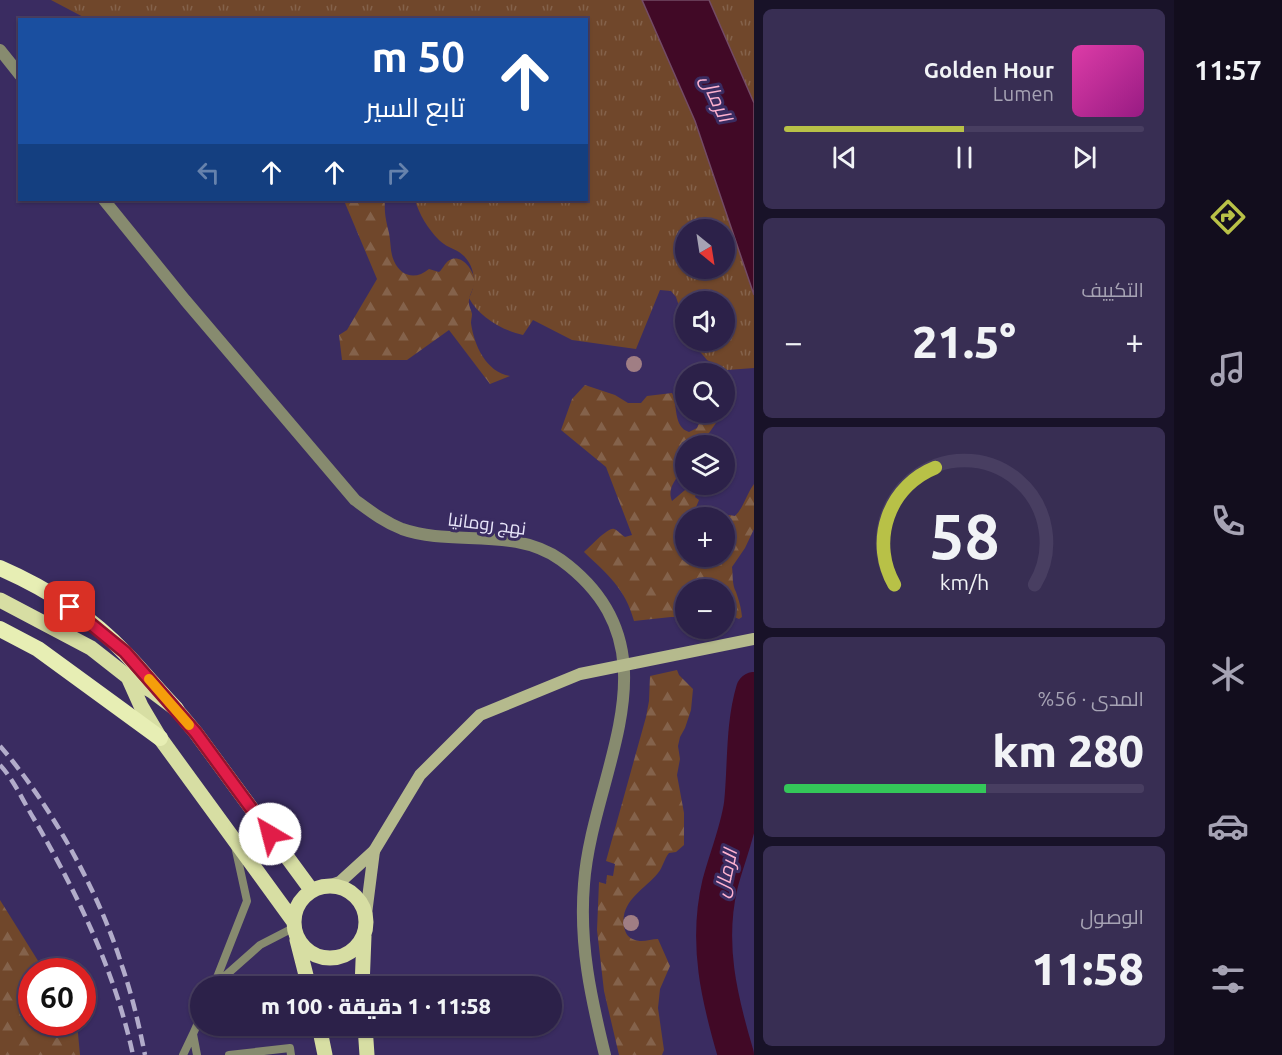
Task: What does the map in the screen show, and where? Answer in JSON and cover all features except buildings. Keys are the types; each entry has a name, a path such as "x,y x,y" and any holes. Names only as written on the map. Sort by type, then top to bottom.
{"highway":[{"path":"0,568 24,578 70,607 125,652 176,710"},
{"path":"0,628 48,655 160,738"}],"main road":[{"path":"0,600 91,648 176,710 202,741 312,891"},
{"path":"306,976 295,928 300,904 312,891 340,882 374,851 420,775 480,715 580,674 754,639"},
{"path":"128,677 141,706 160,738 233,837 295,928 303,945 312,953 324,958 336,958 348,953 358,945 364,934"},
{"path":"362,976 364,934 374,851"},
{"path":"328,886 341,887 352,893 361,902 366,914"},
{"path":"321,1036 325,1055"},
{"path":"366,1036 367,1055"}],"street":[{"path":"0,50 18,72"},
{"name":"نهج رومانيا","path":"105,201 184,300 356,500 388,523 403,529 437,535 516,541 539,548 576,571 602,602 620,642 625,674 622,712 587,859 582,910 588,979 606,1055"}],"lane":[{"path":"218,976 247,901 233,837"},
{"path":"225,976 260,945 295,928"},
{"path":"183,1055 192,1036"},
{"path":"193,1036 197,1055"},
{"path":"229,1055 290,1048 291,1055"}],"green space":[{"path":"51,0 754,0 754,368 735,369 735,363 713,363 699,351 735,351 735,291 675,291 675,296 671,291 660,290 636,349 572,340 533,320 523,335 507,330 485,317 473,305 469,298 474,279 468,261 459,252 439,240 428,226 415,201 588,201 588,18 85,18"},
{"path":"385,201 392,255 401,271 414,276 429,269 439,272 452,259 459,259 469,267 474,281 469,302 472,314 471,323 478,348 494,369 510,376 490,384 449,330 407,360 342,360 339,335 347,330 377,279 345,203"},
{"path":"585,385 615,395 628,403 641,403 647,396 672,393 675,404 675,423 679,423 689,432 697,428 699,423 716,423 705,435 675,435 675,481 671,491 672,501 679,495 696,495 699,500 696,507 675,507 675,567 732,567 733,579 675,579 675,617 634,621 621,591 584,552 611,529 625,537 632,535 606,467 561,430 572,399"},
{"path":"754,484 754,529 735,563 735,516"},
{"path":"735,589 742,617 739,619 735,617"},
{"path":"677,670 693,689 691,710 678,746 680,759 677,775 684,813 684,845 676,852 669,853 658,873 629,903 624,917 627,935 641,941 658,939 670,966 660,989 658,1008 664,1050 662,1055 619,1055 604,991 597,930 599,882 606,884 607,875 613,876 615,864 606,861 646,717 650,676"},
{"path":"0,900 36,958 18,958 18,1036 78,1036 80,1055 0,1055"}],"water":[{"path":"642,0 709,0 754,103 754,295 735,239 735,219 728,219 695,121"}],"waterway":[{"name":"الرمال","path":"736,1055 724,1013 716,970 714,928 720,884 742,804 746,732 754,690"}],"railway":[{"path":"0,746 19,769 55,822 87,879 122,966 145,1055"},
{"path":"0,765 14,784 50,847 93,933 116,993 133,1055"}],"slow traffic":[{"path":"149,679 189,725"}],"route":[{"path":"70,607 125,652 196,733 270,834"}]}
